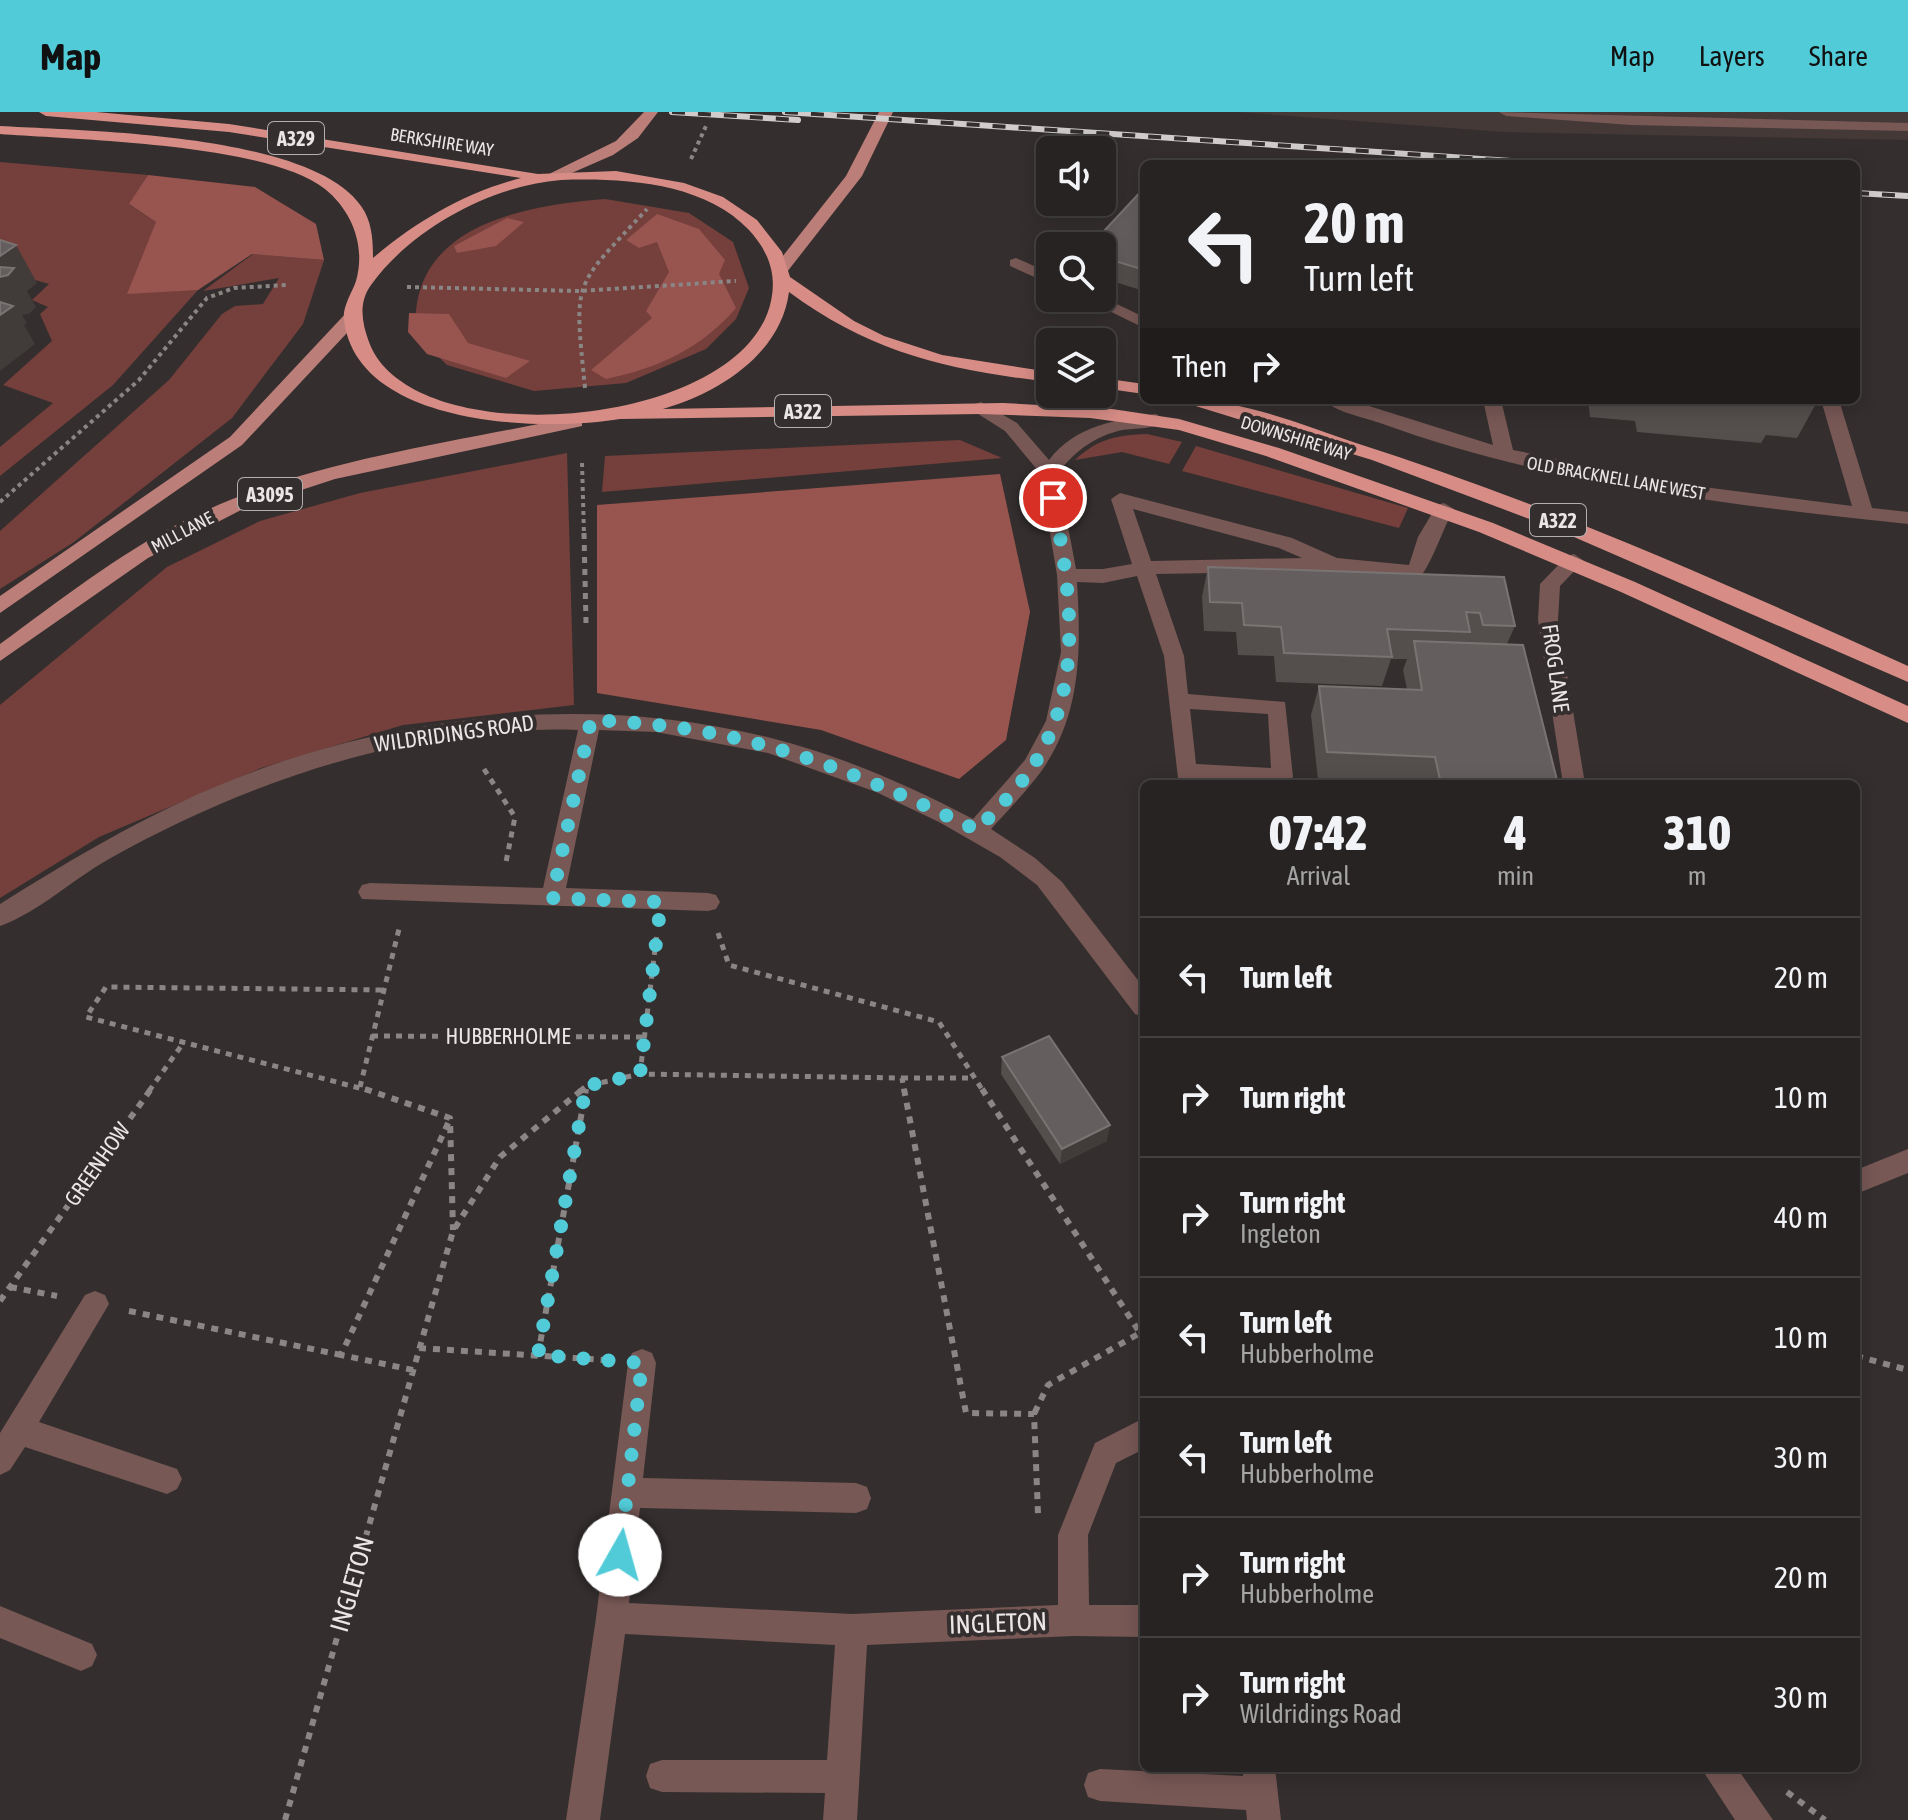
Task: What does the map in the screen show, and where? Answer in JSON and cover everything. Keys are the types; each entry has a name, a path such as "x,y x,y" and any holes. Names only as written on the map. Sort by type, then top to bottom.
{"highway":[{"name":"BERKSHIRE WAY","path":"46,112 229,128 462,167 549,176"},
{"name":"A329","path":"0,130 212,148 295,166 317,175 345,196 361,222 364,283"},
{"path":"782,275 774,319 756,348 730,369 707,382 625,415 576,422 478,414 407,392 388,380 363,350 358,341 354,315 364,283 398,244 427,222 492,192 549,176 647,180 712,197 751,220 771,247 782,275 850,327 913,356 1036,375"},
{"path":"1116,385 1140,388"},
{"name":"DOWNSHIRE WAY","path":"1209,404 1363,449 1556,519 1682,571 1908,675"},
{"name":"DOWNSHIRE WAY","path":"625,415 981,408 1039,409 1156,420 1295,459 1444,509 1574,561 1908,715"}],"main road":[{"path":"549,176 620,144 641,127 651,112"},
{"path":"782,275 855,177 874,145 886,112"},
{"name":"MILL LANE","path":"0,606 236,441 294,383 354,315"},
{"name":"MILL LANE","path":"0,654 146,551 227,509 353,469 576,422"}],"street":[{"path":"1506,112 1631,121 1908,127"},
{"path":"1016,263 1036,272"},
{"path":"1116,310 1140,321"},
{"name":"OLD BRACKNELL LANE WEST","path":"1343,404 1392,423 1505,457 1692,493 1908,518"},
{"path":"1493,404 1505,457"},
{"path":"1831,404 1864,514"},
{"path":"977,830 1033,766 1057,721 1071,652 1067,575 1049,472 1011,427 981,408"},
{"path":"1049,472 1063,451 1085,436 1106,427 1156,420"},
{"path":"1179,701 1278,707 1282,777 1186,772 1174,656 1120,499 1285,543 1334,564"},
{"path":"1067,575 1103,576 1144,568 1334,564 1416,573 1428,537 1444,509"},
{"name":"FROG LANE","path":"1573,780 1548,620 1550,584 1574,561"},
{"path":"552,898 591,720"},
{"name":"WILDRIDINGS ROAD","path":"0,916 55,878 127,837 202,801 344,751 436,731 514,722 591,720 700,728 757,741 865,778 977,830 1047,881 1140,1002"},
{"path":"370,892 708,902"},
{"path":"1860,1180 1908,1161"},
{"path":"0,1460 95,1304"},
{"path":"583,1820 612,1618 642,1363"},
{"path":"18,1430 167,1479"},
{"path":"1074,1620 1073,1535 1105,1453 1140,1435"},
{"path":"627,1493 856,1498"},
{"name":"INGLETON","path":"612,1618 852,1630 1074,1620 1140,1621"},
{"path":"0,1622 81,1655"},
{"path":"840,1820 852,1630"},
{"path":"1720,1772 1756,1820"},
{"path":"662,1776 842,1777"},
{"path":"1100,1785 1261,1794"}],"path":[{"path":"686,171 706,126"},
{"path":"586,393 577,305 579,291 597,264 647,209"},
{"path":"407,287 579,291 736,281"},
{"path":"0,502 139,380 207,298 234,288 287,285"},
{"path":"582,463 586,623"},
{"path":"484,769 515,817 498,897"},
{"path":"360,1087 408,893"},
{"path":"640,1074 661,902"},
{"path":"708,902 729,965 939,1022 1140,1333 1048,1385 1034,1414 1039,1528 1073,1535"},
{"path":"384,990 106,987 86,1017 360,1087 450,1118"},
{"name":"HUBBERHOLME","path":"372,1036 645,1037"},
{"name":"GREENHOW","path":"0,1301 184,1042"},
{"name":"INGLETON","path":"285,1820 453,1231 500,1157 586,1086 640,1074 975,1078"},
{"path":"902,1078 966,1413 1034,1414"},
{"path":"538,1355 586,1086"},
{"path":"450,1118 453,1231"},
{"path":"341,1355 450,1118"},
{"path":"10,1287 413,1370"},
{"path":"419,1348 642,1363"},
{"path":"1860,1357 1908,1370"},
{"path":"1780,1787 1825,1820"}],"shaded area":[{"path":"1237,112 1908,112 1908,140 1504,132"},
{"path":"0,162 148,175 130,205 224,266 198,290 113,385 0,476 0,447 53,403 3,385 52,341 40,314 48,307 32,300 49,284 0,270"},
{"path":"148,175 255,187 316,224 324,260 252,254 198,290 127,294 156,222 129,204"},
{"path":"605,199 689,213 733,242 749,288 736,319 706,349 626,383 534,391 447,365 416,335 418,298 430,269 449,246 475,229 505,216 572,202"},
{"path":"657,214 699,229 725,260 719,274 736,308 708,335 677,355 661,363 606,379 591,370 652,318 646,311 669,272 657,242 639,248 626,240"},
{"path":"507,218 524,222 496,246 457,253 454,246"},
{"path":"253,254 324,260 303,324 232,418 74,542 0,589 0,531 169,380 222,314 235,306 263,304 279,278 203,291"},
{"path":"409,313 449,314 468,343 530,361 506,378 427,354 408,332"},
{"path":"1147,434 1182,442 1169,464 1122,452 1075,460 1091,447 1108,440"},
{"path":"960,440 1002,458 602,492 605,456"},
{"path":"1196,446 1408,508 1399,528 1182,471"},
{"path":"567,453 574,705 403,725 261,768 99,837 0,898 0,705 167,567 260,521 360,493"},
{"path":"1000,474 1030,612 1006,740 959,779 821,730 597,693 597,505"}],"building":[{"path":"1140,192 1140,269 1116,261 1116,232 1103,232"},
{"path":"0,240 16,245 0,256"},
{"path":"0,267 14,268 8,275 0,277"},
{"path":"0,302 13,306 0,315"},
{"path":"1208,567 1504,577 1515,626 1483,625 1480,613 1466,612 1470,632 1387,629 1392,657 1284,653 1281,627 1244,625 1242,603 1210,602"},
{"path":"1414,641 1523,645 1557,780 1440,780 1435,757 1327,752 1319,686 1422,690"},
{"path":"1049,1036 1110,1125 1062,1149 1002,1057"}],"railway":[{"path":"672,112 798,120"},
{"path":"785,112 1498,160"},
{"path":"1860,193 1908,196"}],"route":[{"path":"620,1555 642,1363 538,1355 586,1086 640,1074 661,902 552,898 591,720 700,728 757,741 817,759 865,778 977,830 1033,766 1057,721 1064,695 1071,652 1069,606 1067,575 1053,498"}]}
